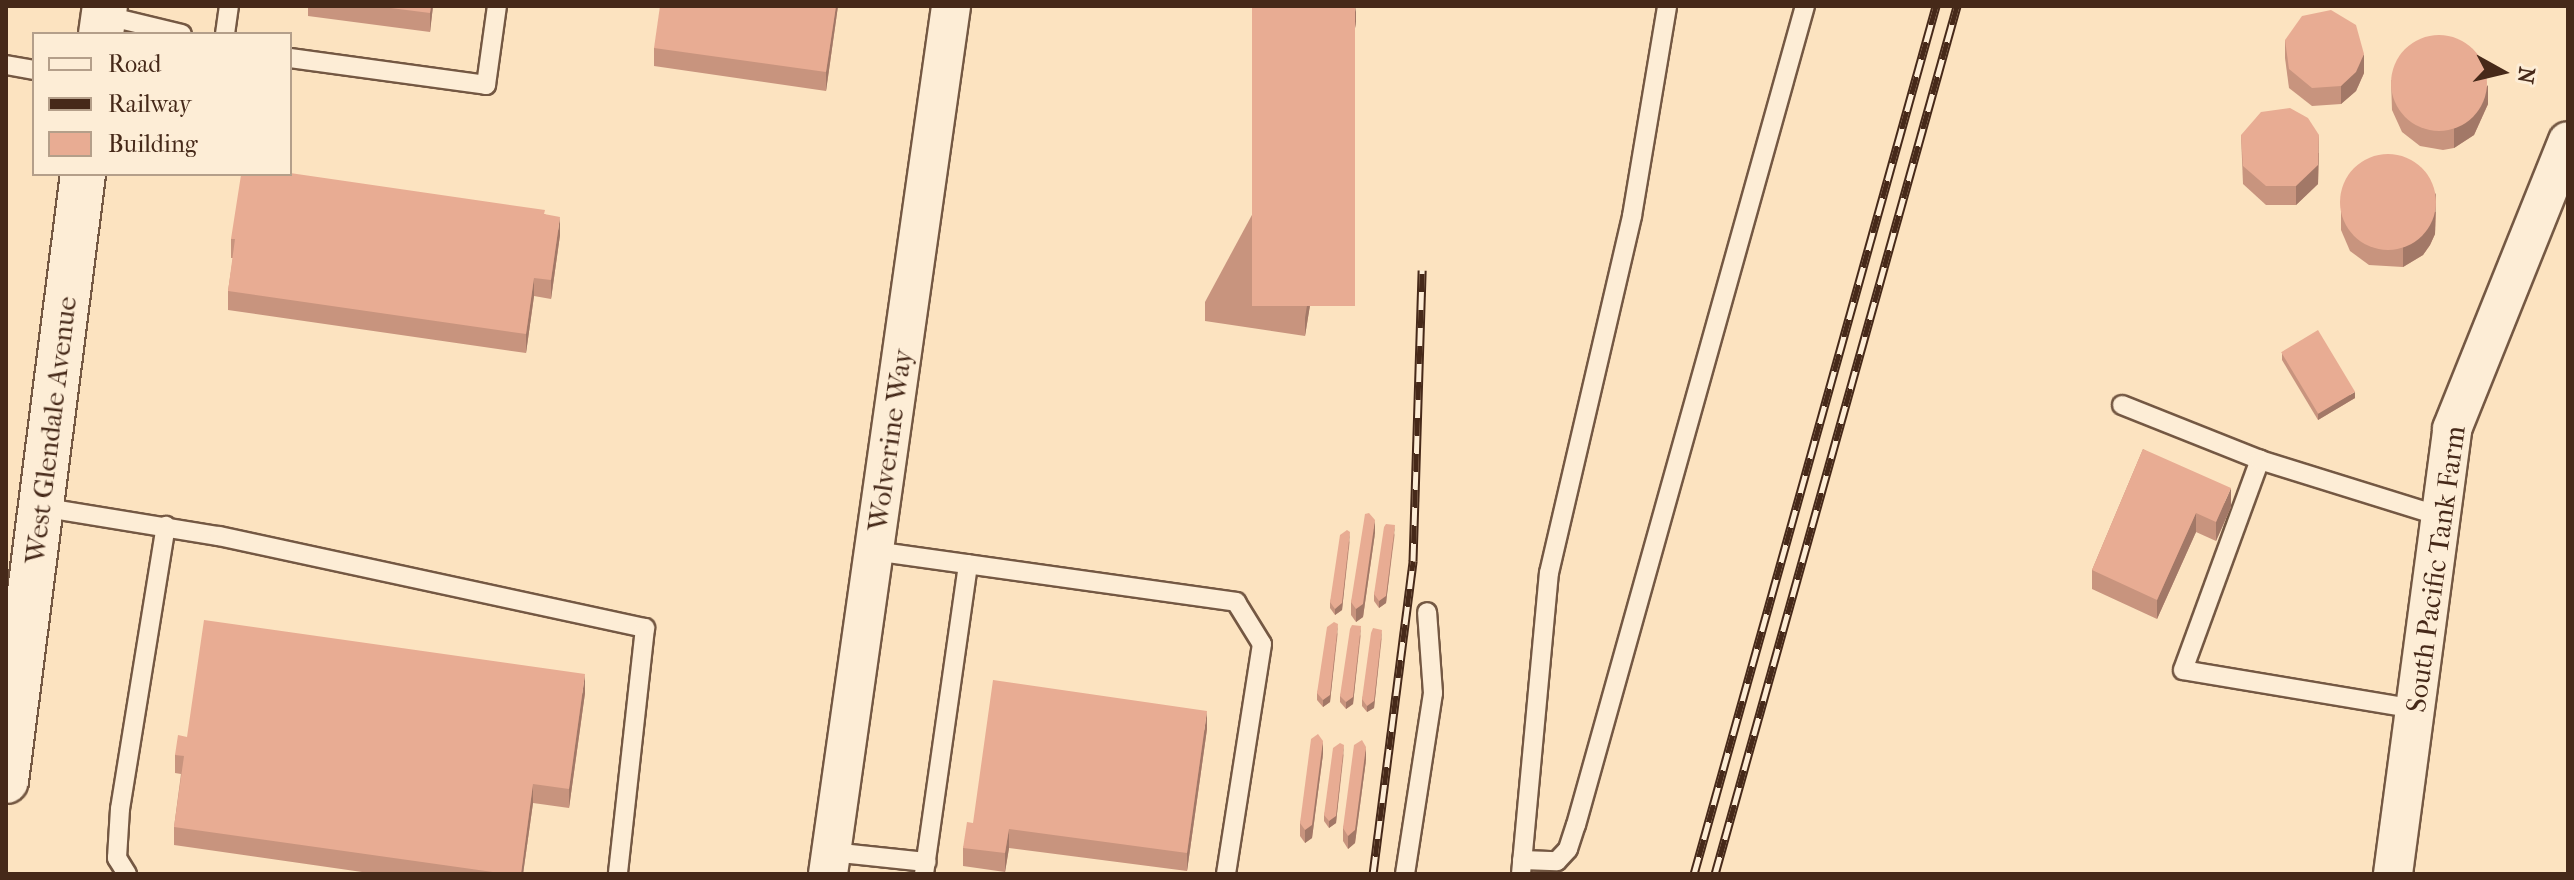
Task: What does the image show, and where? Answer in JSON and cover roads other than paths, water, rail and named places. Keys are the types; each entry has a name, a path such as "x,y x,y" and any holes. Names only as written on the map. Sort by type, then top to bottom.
{"main road":[{"name":"West Glendale Avenue","path":"6,781 83,176"}],"street":[{"name":"Wolverine Way","path":"830,863 951,6"},
{"name":"South Pacific Tank Farm","path":"2393,874 2452,429 2568,141"}],"lane":[{"path":"225,32 229,6"},
{"path":"292,58 486,85 497,6"},
{"path":"1667,6 1632,216 1549,573 1522,867 1557,861 1568,849 1576,825 1805,6"},
{"path":"103,18 172,32"},
{"path":"6,65 32,70"},
{"path":"2122,405 2260,460 2440,516"},
{"path":"2260,460 2183,670 2415,709"},
{"path":"41,507 166,526 645,628 618,874"},
{"path":"127,874 117,858 120,809 166,526"},
{"path":"874,551 1236,602 1262,644 1226,874"},
{"path":"830,863 925,868 968,564"},
{"path":"1405,874 1433,693 1427,612"}],"railway":[{"path":"1694,874 1936,6"},
{"path":"1715,874 1957,6"},
{"path":"1373,874 1413,561 1422,270"}]}
